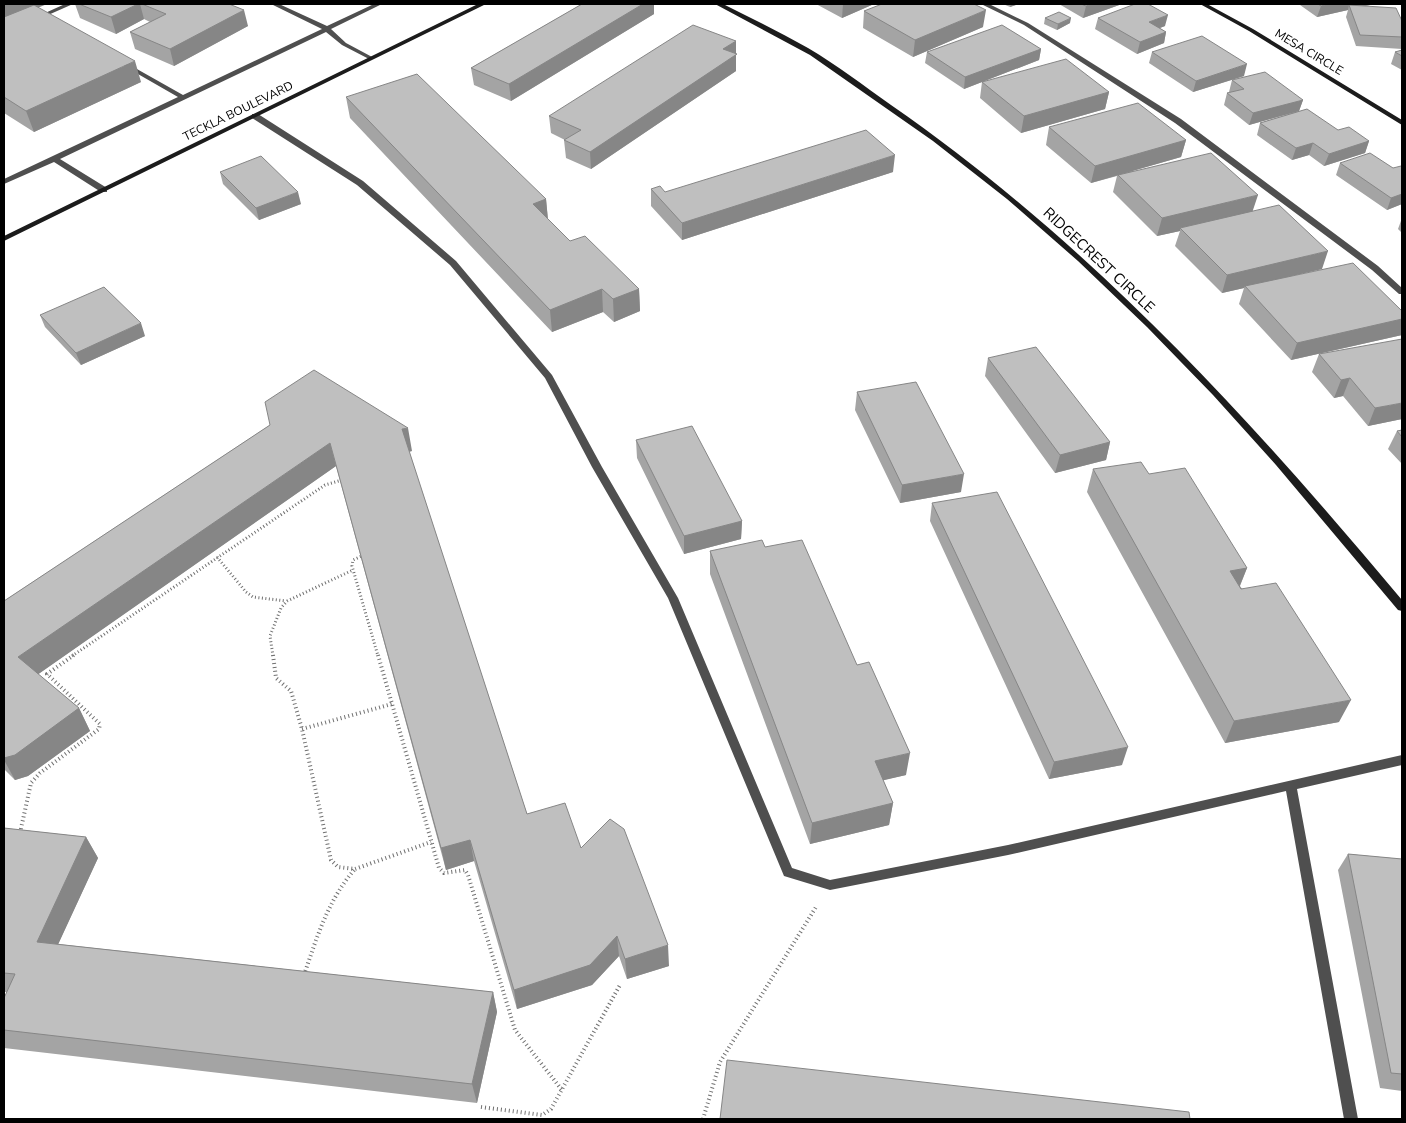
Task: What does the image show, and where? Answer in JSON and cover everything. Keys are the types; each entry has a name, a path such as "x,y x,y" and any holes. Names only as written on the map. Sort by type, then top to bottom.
{"street":[{"name":"TECKLA BOULEVARD","path":"4,239 483,4"},
{"name":"RIDGECREST CIRCLE","path":"718,4 797,45 910,118 1006,194 1113,289 1235,412 1337,528 1402,607"},
{"name":"MESA CIRCLE","path":"1203,4 1252,30 1402,123"}],"lane":[{"path":"31,20 70,4"},
{"path":"274,4 327,29 344,44 372,58"},
{"path":"4,182 379,4"},
{"path":"984,4 1026,24 1178,122 1375,268 1402,292"},
{"path":"41,16 49,21"},
{"path":"115,58 184,98"},
{"path":"254,116 360,183 453,263 549,377 597,467 673,598 788,872 830,885 1008,850 1402,760"},
{"path":"54,159 104,190"},
{"path":"1291,785 1351,1119"}],"path":[{"path":"17,840 22,828 31,783 40,773 98,729 100,724 48,672 325,485 342,480 346,486"},
{"path":"368,551 353,560 352,566 439,868 444,873 465,870 468,875 515,1030 562,1090"},
{"path":"218,557 246,592 253,597 287,601"},
{"path":"353,570 287,601 281,608 270,636 276,678 291,691 302,729 331,860 338,867 355,868 431,842"},
{"path":"302,729 392,704"},
{"path":"303,978 329,907 344,880 355,868"},
{"path":"703,1119 720,1062 830,885"},
{"path":"481,1107 542,1115 550,1108 562,1090 620,985"}],"building":[{"path":"79,4 138,4 111,17"},
{"path":"142,4 229,4 244,10 170,49 130,32 166,14"},
{"path":"582,4 643,4 509,84 471,68"},
{"path":"882,4 974,4 986,10 915,40 864,11"},
{"path":"1135,4 1148,4 1168,15 1149,22 1166,32 1140,42 1098,18"},
{"path":"34,5 135,61 26,111 4,97 4,17"},
{"path":"1349,5 1396,8 1402,21 1402,37 1360,35"},
{"path":"1059,12 1071,18 1058,24 1045,18"},
{"path":"693,25 736,41 723,49 737,54 590,152 564,140 581,130 549,116"},
{"path":"1002,25 1041,49 965,77 927,52"},
{"path":"1202,36 1247,64 1196,81 1152,52"},
{"path":"1402,50 1402,56 1395,52"},
{"path":"1066,59 1109,92 1024,116 982,82"},
{"path":"1265,72 1303,100 1253,113 1227,93 1244,89 1232,80"},
{"path":"417,74 546,199 533,204 570,241 585,236 639,289 613,299 602,289 550,310 346,97"},
{"path":"1138,103 1186,140 1095,166 1049,127"},
{"path":"1307,109 1338,130 1349,127 1369,141 1329,154 1313,143 1296,148 1260,123"},
{"path":"866,130 895,155 682,223 651,189 660,186 665,192"},
{"path":"1211,153 1258,195 1162,218 1118,175"},
{"path":"1370,153 1393,168 1402,166 1402,194 1391,198 1340,163"},
{"path":"261,156 298,192 256,208 220,172"},
{"path":"1279,205 1328,251 1227,275 1180,228"},
{"path":"1353,263 1402,311 1402,319 1297,343 1245,286"},
{"path":"104,287 141,323 76,353 40,315"},
{"path":"1402,339 1402,403 1375,408 1350,378 1341,380 1319,354"},
{"path":"1036,347 1110,442 1060,455 988,358"},
{"path":"314,370 408,428 402,429 527,814 565,803 581,848 610,819 624,829 668,945 625,959 617,936 590,965 514,990 470,840 441,848 330,443 18,657 79,708 15,755 4,758 4,601 270,425 265,402"},
{"path":"916,382 964,474 902,485 857,392"},
{"path":"692,426 742,521 684,536 636,440"},
{"path":"1402,430 1402,437 1397,431"},
{"path":"1141,462 1149,474 1185,468 1247,568 1230,571 1241,589 1276,583 1351,700 1234,721 1093,469"},
{"path":"997,492 1128,747 1054,762 932,503"},
{"path":"762,540 765,547 802,540 857,665 869,662 910,753 875,761 893,803 812,823 710,551"},
{"path":"4,828 86,837 37,942 493,992 472,1084 4,1030 4,998 15,974 4,973"},
{"path":"1348,854 1402,859 1402,1074 1391,1073"},
{"path":"727,1060 1189,1112 1190,1119 720,1119"}]}
